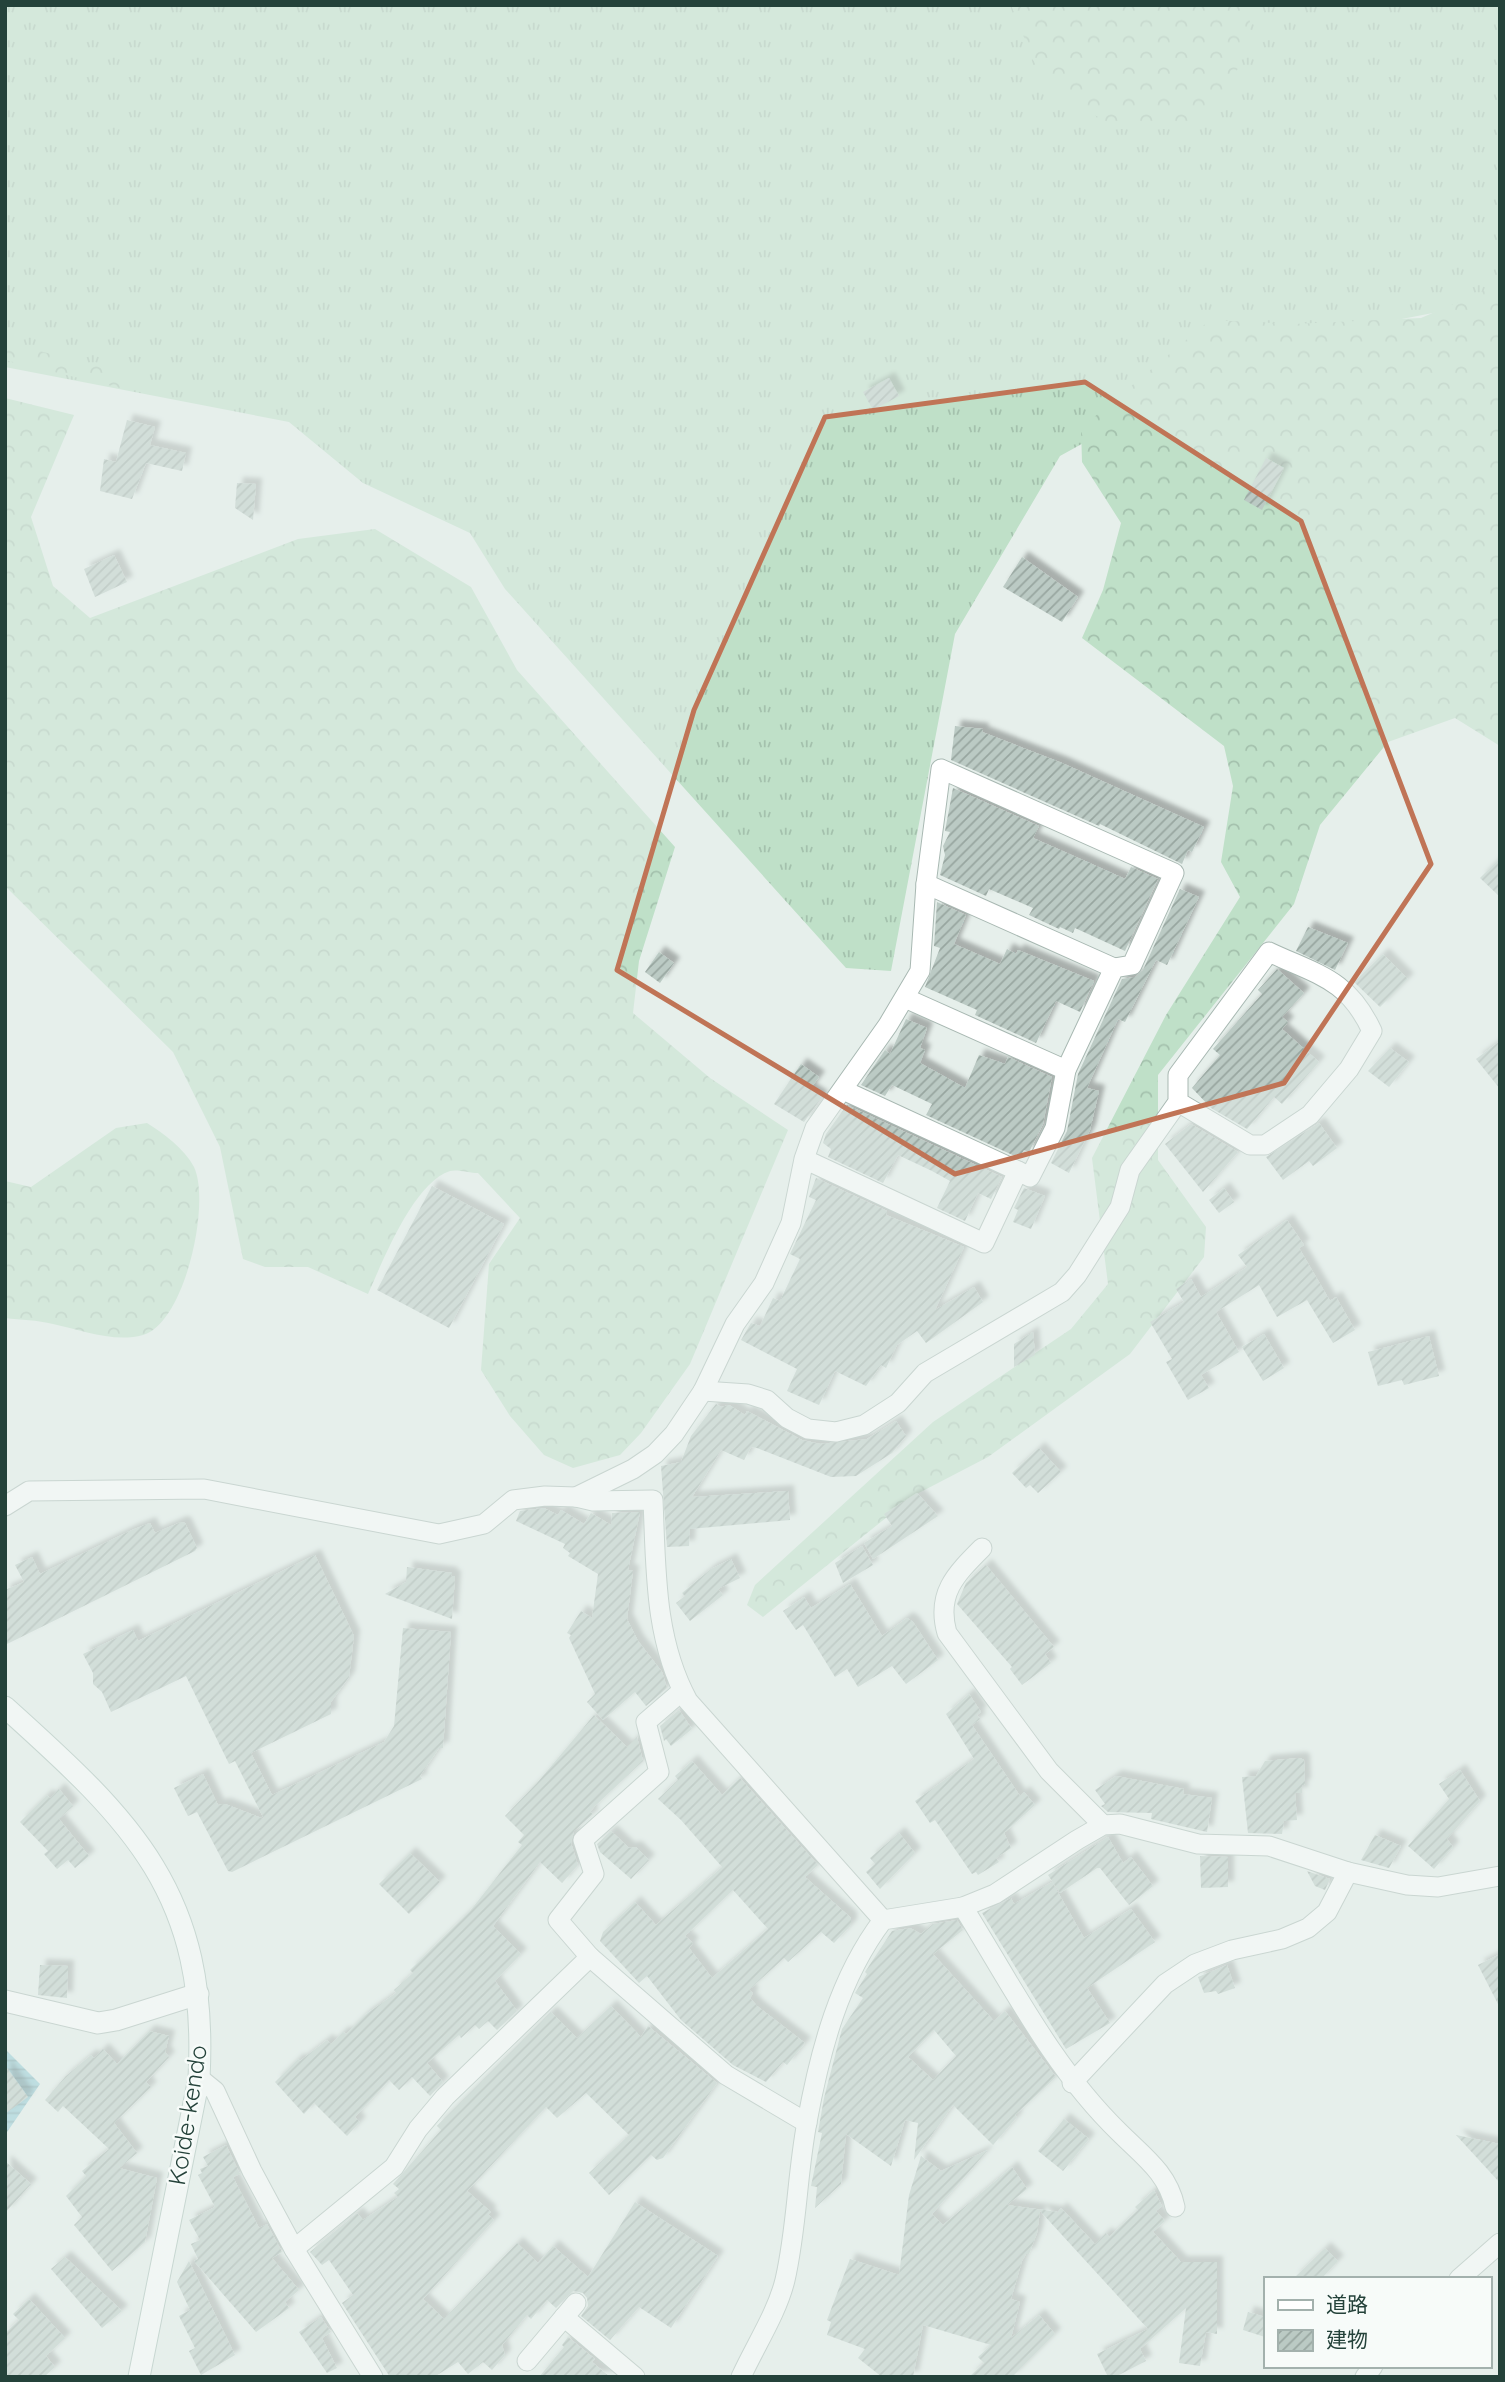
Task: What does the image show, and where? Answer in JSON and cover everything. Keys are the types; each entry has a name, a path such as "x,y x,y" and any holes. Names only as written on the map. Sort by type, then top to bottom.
{"main road":[{"name":"Koide-kendo","path":"5,1707 85,1779 134,1833 173,1904 189,1950 198,1994 201,2040 199,2078 139,2377"},
{"path":"5,2001 98,2023 116,2020 198,1994"}],"street":[{"path":"576,1497 633,1469 655,1454 674,1434 703,1391 735,1324 764,1283 791,1223 804,1159 815,1128 905,998 920,971 926,884 940,769 1174,873 1132,965 1114,968 926,884"},
{"path":"703,1391 748,1394 767,1400 787,1418 808,1429 836,1432 864,1425 898,1402 925,1373 1062,1292 1077,1275 1120,1207 1130,1170 1178,1102 1178,1075 1269,953 1339,984 1360,1006 1371,1031 1349,1069 1310,1115 1265,1145 1250,1145 1178,1102"},
{"path":"843,1090 1030,1177 1055,1128 1066,1070 1114,968"},
{"path":"905,998 1066,1070"},
{"path":"804,1159 984,1243 1018,1171"},
{"path":"5,1506 29,1491 204,1489 439,1534 484,1524 513,1500 576,1497 593,1502 653,1500 656,1587 664,1643 682,1691 883,1920"},
{"path":"982,1548 962,1568 944,1595 942,1615 947,1633 1049,1771 1103,1825"},
{"path":"682,1691 646,1723 659,1772 583,1840 594,1874 558,1920 590,1957 726,2075 807,2123"},
{"path":"741,2377 784,2283 796,2221 807,2123 826,2037 850,1971 883,1920 963,1907 1004,1889 1103,1825 1120,1824 1198,1844 1269,1846 1348,1872 1407,1885 1438,1887 1500,1876"},
{"path":"1072,2083 1165,1984 1195,1964 1232,1950 1282,1939 1308,1927 1328,1912 1348,1872"},
{"path":"963,1907 1072,2083 1159,2170 1171,2189 1175,2207"},
{"path":"294,2249 394,2166 418,2129 446,2097 590,1957"},
{"path":"199,2078 215,2091 294,2249 373,2377"},
{"path":"1461,2277 1500,2243"},
{"path":"527,2361 570,2310 635,2377"}],"highlighted area":[{"path":"1085,382 1301,521 1431,864 1284,1083 955,1174 617,970 694,710 825,417"}],"green space":[{"path":"5,5 1500,5 1500,300 1257,347 1060,456 955,634 891,971 846,968 505,589 470,533 363,483 289,422 5,367"},
{"path":"1011,5 1251,5 1249,36 1233,82 1206,112 1174,129 1117,129 1052,88 1033,60"},
{"path":"1500,284 1500,746 1455,718 1388,742 1320,825 1294,904 1158,1075 1158,1160 1206,1227 1204,1257 1130,1354 988,1457 913,1496 763,1617 747,1605 755,1585 933,1422 1071,1329 1108,1284 1092,1158 1166,1015 1240,897 1221,862 1233,786 1224,746 1082,638 1103,590 1121,523 1082,462 1081,428 1210,320 1294,324 1421,318"},
{"path":"5,341 147,379 124,389 5,360"},
{"path":"5,398 74,415 31,517 53,586 90,618 298,539 375,529 471,587 517,670 675,847 639,961 633,1013 710,1078 788,1130 690,1364 641,1433 620,1455 573,1468 544,1455 510,1416 481,1370 489,1264 520,1218 478,1173 450,1171 436,1178 424,1191 401,1225 368,1294 308,1267 265,1267 243,1259 220,1147 173,1052 5,886"},
{"path":"147,1123 185,1154 194,1167 198,1184 199,1207 191,1260 171,1309 158,1326 143,1335 121,1338 47,1323 5,1318 5,1181 31,1187 116,1128"}],"water":[{"path":"5,2049 40,2084 5,2135"}],"building":[{"path":"889,378 899,396 873,410 863,392"},
{"path":"127,420 155,427 150,445 186,453 182,471 146,463 132,499 100,491 104,459 116,462"},
{"path":"1266,458 1284,468 1262,510 1244,500"},
{"path":"237,483 256,484 253,520 235,508"},
{"path":"114,555 127,582 95,597 84,569"},
{"path":"1022,557 1078,597 1062,622 1003,587"},
{"path":"955,726 983,729 982,732 1062,763 1204,827 1192,852 1188,850 1182,864 1100,824 1099,826 951,760"},
{"path":"953,788 1039,826 1033,838 1125,879 1131,867 1158,879 1125,951 1075,928 1073,933 1060,927 1059,929 1029,915 1033,908 989,889 986,896 940,875 945,855 943,846 950,832 945,831"},
{"path":"1500,858 1500,897 1480,878"},
{"path":"1180,889 1199,897 1167,965 1156,960 1125,1022 1118,1019 1087,1088 1099,1091 1090,1130 1069,1173 1051,1163 1067,1131 1078,1074 1122,979 1135,977 1143,970"},
{"path":"937,902 966,915 954,944 1000,964 1007,949 1016,954 1018,950 1094,981 1080,1012 1056,1001 1036,1043 975,1015 977,1010 925,987 940,948 934,946"},
{"path":"1308,927 1348,943 1335,970 1296,951"},
{"path":"659,952 674,963 660,983 645,972"},
{"path":"1383,954 1408,979 1380,1007 1354,982"},
{"path":"1277,969 1304,993 1282,1017 1288,1022 1282,1029 1319,1062 1282,1104 1274,1097 1247,1129 1211,1108 1192,1088 1220,1055 1213,1049 1262,994 1258,990"},
{"path":"906,1019 927,1028 920,1048 925,1050 920,1063 965,1088 979,1055 1005,1064 1008,1057 1052,1077 1043,1124 1029,1152 1024,1150 1019,1158 926,1115 932,1104 892,1085 885,1096 861,1085 885,1050 890,1054"},
{"path":"1500,1041 1500,1089 1476,1059"},
{"path":"1390,1048 1409,1062 1389,1087 1368,1071"},
{"path":"801,1064 819,1077 810,1089 822,1097 804,1122 774,1104"},
{"path":"847,1105 1002,1177 991,1199 978,1193 965,1221 937,1208 950,1181 898,1155 883,1183 828,1157 831,1149 823,1143 826,1134"},
{"path":"1319,1123 1337,1148 1313,1166 1309,1161 1283,1180 1266,1157"},
{"path":"1191,1124 1238,1152 1203,1192 1165,1144"},
{"path":"816,1178 887,1211 886,1215 964,1247 935,1310 974,1287 983,1302 926,1343 917,1331 897,1345 886,1368 881,1365 866,1386 835,1371 819,1405 787,1391 797,1369 741,1340 751,1323 760,1326 773,1298 780,1301 800,1259 790,1254 816,1200 809,1197"},
{"path":"432,1186 504,1224 449,1328 377,1290"},
{"path":"1024,1188 1045,1196 1031,1229 1013,1222 1018,1210 1014,1208"},
{"path":"1224,1188 1234,1202 1219,1213 1209,1200"},
{"path":"1287,1220 1304,1245 1299,1248 1330,1301 1336,1297 1355,1330 1333,1343 1307,1300 1277,1317 1259,1285 1216,1312 1239,1352 1201,1375 1209,1388 1188,1400 1166,1362 1172,1359 1150,1322 1184,1302 1176,1289 1191,1279 1201,1297 1247,1267 1238,1255"},
{"path":"1033,1332 1035,1355 1014,1367 1014,1344"},
{"path":"1264,1334 1284,1368 1263,1381 1242,1347"},
{"path":"1429,1336 1439,1376 1404,1385 1402,1380 1378,1386 1368,1352"},
{"path":"716,1404 721,1407 729,1405 745,1415 747,1411 802,1440 820,1444 867,1439 896,1421 906,1436 892,1453 856,1476 831,1477 757,1448 751,1447 744,1460 721,1450 692,1497 788,1491 790,1520 690,1529 689,1546 667,1547 661,1466 681,1462 691,1436"},
{"path":"1039,1448 1061,1472 1038,1493 1030,1485 1026,1488 1012,1473"},
{"path":"917,1493 938,1516 873,1559 864,1543 892,1526 884,1514"},
{"path":"544,1508 558,1515 561,1510 584,1524 591,1513 611,1525 612,1513 640,1512 628,1570 633,1571 627,1619 638,1641 662,1672 667,1688 646,1706 635,1692 603,1720 587,1702 595,1694 569,1638 571,1635 567,1633 581,1611 592,1618 598,1574 568,1556 570,1553 563,1548 565,1544 516,1521 520,1511"},
{"path":"181,1522 185,1523 197,1548 195,1551 5,1645 5,1590 24,1582 15,1565 32,1557 40,1574 150,1523 155,1533"},
{"path":"862,1546 873,1565 843,1583 835,1563"},
{"path":"315,1555 354,1636 349,1677 331,1702 331,1714 251,1753 272,1795 384,1742 394,1726 403,1628 451,1632 443,1748 439,1748 420,1776 422,1779 232,1872 228,1871 197,1812 188,1816 174,1788 203,1774 218,1805 225,1804 264,1819 235,1761 229,1764 186,1676 111,1712 102,1692 93,1684 93,1673 83,1654 133,1630 138,1641"},
{"path":"731,1559 740,1578 718,1589 723,1595 690,1621 676,1603 685,1596 682,1593 711,1569"},
{"path":"986,1565 1054,1647 1045,1654 1051,1663 1022,1685 1010,1669 1012,1667 957,1604 966,1583"},
{"path":"407,1567 452,1573 451,1576 455,1576 452,1619 385,1594 406,1582"},
{"path":"850,1584 882,1636 907,1618 913,1622 938,1660 906,1684 892,1666 858,1687 847,1669 835,1677 803,1625 796,1630 783,1611 804,1597 811,1608"},
{"path":"969,1694 981,1712 977,1715 980,1719 972,1725 1020,1796 1024,1792 1035,1805 1004,1833 1011,1848 996,1858 999,1862 978,1875 976,1872 972,1874 935,1820 930,1823 915,1801 974,1759 946,1714"},
{"path":"679,1710 692,1729 671,1746 666,1739 664,1741 660,1726"},
{"path":"594,1715 627,1747 637,1737 643,1761 595,1806 590,1812 593,1814 574,1831 571,1843 578,1865 562,1883 540,1862 493,1926 521,1954 495,1981 517,2011 497,2030 488,2021 479,2029 475,2025 427,2063 443,2082 430,2096 412,2077 399,2090 389,2080 355,2117 360,2122 347,2136 314,2103 304,2114 275,2082 298,2059 300,2061 327,2040 331,2044 343,2032 346,2034 365,2015 396,1993 394,1990 413,1973 410,1970 470,1911 522,1845 518,1842 524,1835 505,1816 537,1783"},
{"path":"1300,1758 1304,1760 1305,1785 1302,1785 1302,1793 1295,1793 1297,1820 1284,1821 1282,1834 1248,1833 1242,1777 1256,1776 1265,1761"},
{"path":"692,1761 722,1795 740,1778 818,1865 805,1877 851,1918 851,1925 834,1943 821,1932 788,1962 784,1958 749,1990 753,1993 750,1998 757,2006 805,2043 787,2065 783,2062 766,2082 733,2065 681,2020 647,1976 639,1983 600,1941 603,1932 635,1902 656,1925 722,1867 681,1820 658,1799 678,1780 675,1776","holes":["733,1890 768,1929 712,1978 689,1948 693,1943 685,1936"]},
{"path":"1460,1770 1480,1801 1447,1839 1453,1847 1434,1869 1408,1846 1449,1799 1439,1784"},
{"path":"1116,1776 1184,1789 1183,1794 1212,1798 1207,1832 1151,1819 1152,1813 1108,1812 1101,1806 1105,1804 1095,1790"},
{"path":"59,1789 73,1806 59,1819 89,1856 75,1868 68,1860 57,1869 44,1854 48,1851 20,1822 47,1795 50,1798"},
{"path":"611,1831 629,1848 636,1847 649,1860 631,1879 600,1852 597,1844"},
{"path":"899,1833 915,1853 880,1889 866,1872 875,1864 870,1858"},
{"path":"1375,1835 1401,1846 1389,1868 1361,1860"},
{"path":"1108,1837 1123,1863 1131,1857 1153,1886 1129,1905 1100,1868 1097,1868 1060,1893 1048,1875"},
{"path":"410,1853 440,1882 409,1914 379,1884"},
{"path":"1200,1856 1228,1857 1228,1887 1201,1888"},
{"path":"1307,1871 1330,1879 1325,1890 1315,1886"},
{"path":"1052,1882 1084,1938 1131,1909 1155,1942 1087,1988 1110,2023 1066,2049 982,1913 1011,1898 1014,1904"},
{"path":"957,1920 963,1930 933,1954 994,2021 1005,2011 1056,2077 1015,2115 1017,2117 993,2145 953,2105 914,2160 918,2123 905,2120 891,2166 846,2134 841,2184 815,2208 817,2187 811,2186 822,2133 818,2132 824,2098 842,2029 863,1998 855,1993 867,1974 865,1972 892,1931 910,1928 921,1934 933,1924","holes":["934,2030 956,2056 933,2080 908,2057"]},
{"path":"1500,1954 1500,2008 1478,1965"},
{"path":"40,1965 68,1966 67,1998 38,1995"},
{"path":"1227,1965 1235,1988 1218,1994 1216,1991 1204,1993 1198,1977"},
{"path":"611,2006 641,2037 648,2026 717,2083 663,2158 657,2160 651,2155 609,2195 589,2173 629,2135 586,2093 557,2118 546,2107 467,2191 491,2212 488,2214 494,2220 423,2299 444,2319 517,2243 538,2263 553,2246 588,2277 635,2202 718,2256 671,2328 639,2307 610,2340 581,2316 588,2306 587,2298 583,2293 573,2291 556,2308 547,2300 531,2319 527,2315 502,2345 505,2355 492,2370 483,2362 468,2374 458,2362 434,2377 390,2377 342,2303 353,2295 329,2260 322,2265 310,2252 357,2213 363,2220 398,2197 394,2193 399,2189 393,2184 441,2130 437,2126 551,2012 577,2038"},
{"path":"149,2031 169,2036 165,2052 169,2057 146,2082 151,2087 114,2123 137,2153 119,2168 157,2178 145,2242 112,2271 74,2225 82,2217 66,2196 86,2176 82,2171 109,2149 63,2106 58,2112 45,2100 66,2076 91,2055 94,2058 103,2049 117,2064"},
{"path":"5,2065 28,2097 5,2114"},
{"path":"1064,2119 1089,2139 1063,2171 1038,2151"},
{"path":"1456,2135 1500,2144 1500,2183"},
{"path":"226,2145 240,2174 233,2177 259,2228 267,2224 282,2252 272,2258 299,2290 285,2302 289,2308 256,2332 194,2261 198,2259 191,2244 200,2240 189,2220 215,2207 198,2175 202,2173 200,2169 208,2166 203,2157"},
{"path":"988,2150 932,2214 943,2225 1012,2167 1027,2189 1007,2205 1058,2212 1061,2208 1095,2244 1106,2233 1109,2237 1138,2210 1135,2207 1154,2190 1162,2206 1156,2211 1165,2221 1153,2232 1181,2262 1217,2262 1217,2334 1206,2332 1200,2366 1179,2363 1186,2308 1140,2349 1146,2361 1115,2377 1108,2377 1097,2354 1148,2329 1040,2211 1037,2233 1029,2254 1026,2254 1022,2261 1011,2299 1020,2302 1011,2338 1039,2315 1055,2334 1012,2377 969,2377 984,2363 978,2357 991,2345 923,2325 913,2377 882,2377 858,2358 865,2349 827,2335 831,2322 827,2320 850,2259 899,2275 909,2195 921,2156 941,2171"},
{"path":"5,2161 31,2184 5,2213"},
{"path":"1325,2248 1338,2261 1323,2277 1295,2277"},
{"path":"65,2257 122,2311 102,2328 51,2269"},
{"path":"189,2261 235,2355 201,2375 189,2351 195,2348 179,2316 190,2310 177,2282"},
{"path":"29,2299 65,2338 46,2356 55,2367 44,2377 5,2377 5,2333 19,2320 13,2314"},
{"path":"1248,2312 1264,2317 1264,2337 1243,2330"},
{"path":"321,2317 331,2332 322,2338 337,2368 327,2373 299,2332"},
{"path":"568,2337 595,2359 592,2362 610,2377 539,2377 564,2347 562,2345"}]}
